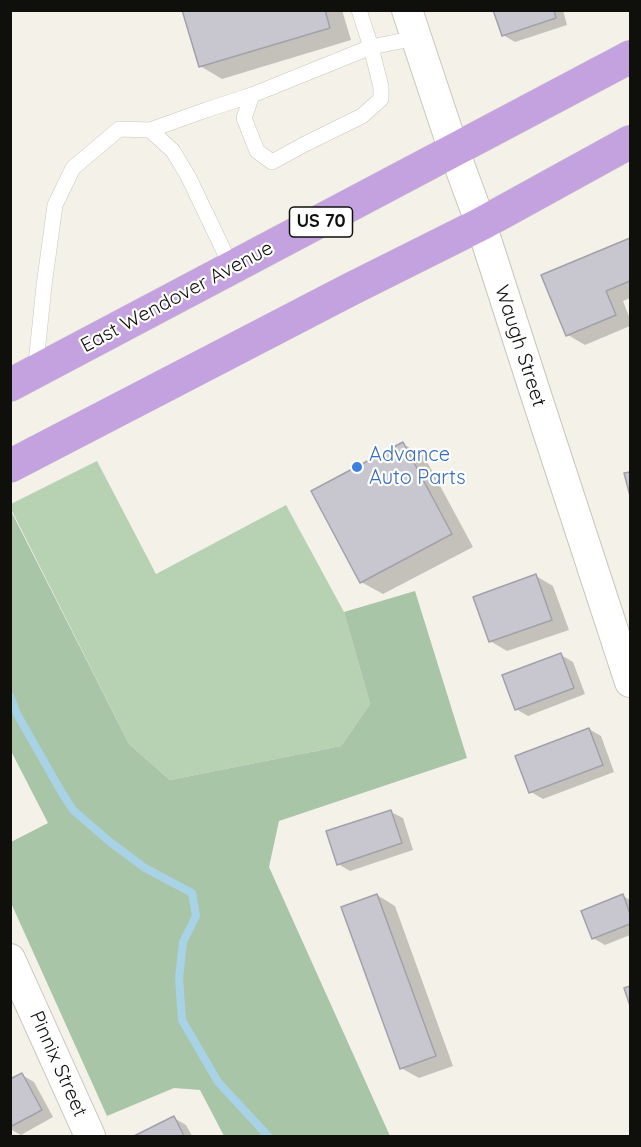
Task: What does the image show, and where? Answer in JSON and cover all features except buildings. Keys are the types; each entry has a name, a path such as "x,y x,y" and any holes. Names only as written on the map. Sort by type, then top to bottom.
{"highway":[{"name":"East Wendover Avenue","path":"22,379 630,57"},
{"path":"10,466 351,288 481,224 630,142"}],"street":[{"name":"Waugh Street","path":"411,24 481,224 630,682"},
{"name":"Pinnix Street","path":"10,959 90,1137"}],"lane":[{"path":"252,95 244,118 257,151 272,162 362,116 381,99 381,87 359,10"},
{"path":"22,379 44,286 55,205 74,168 118,129 150,130 252,95 370,47 411,24"},
{"path":"150,130 173,151 188,176 232,268"}],"green space":[{"path":"97,461 156,574 286,505 344,612 370,704 341,746 170,780 129,744 11,509 11,504"},
{"path":"10,509 129,744 170,780 341,746 370,704 344,612 415,591 467,758 279,821 269,867 390,1136 224,1136 200,1090 174,1088 107,1116 11,903 11,842 48,823 11,751"}],"waterway":[{"path":"10,696 17,714 73,810 145,868 192,893 196,916 183,942 179,978 182,1020 218,1082 268,1136"}],"place":[{"name":"Advance Auto Parts","path":"357,467"}]}
